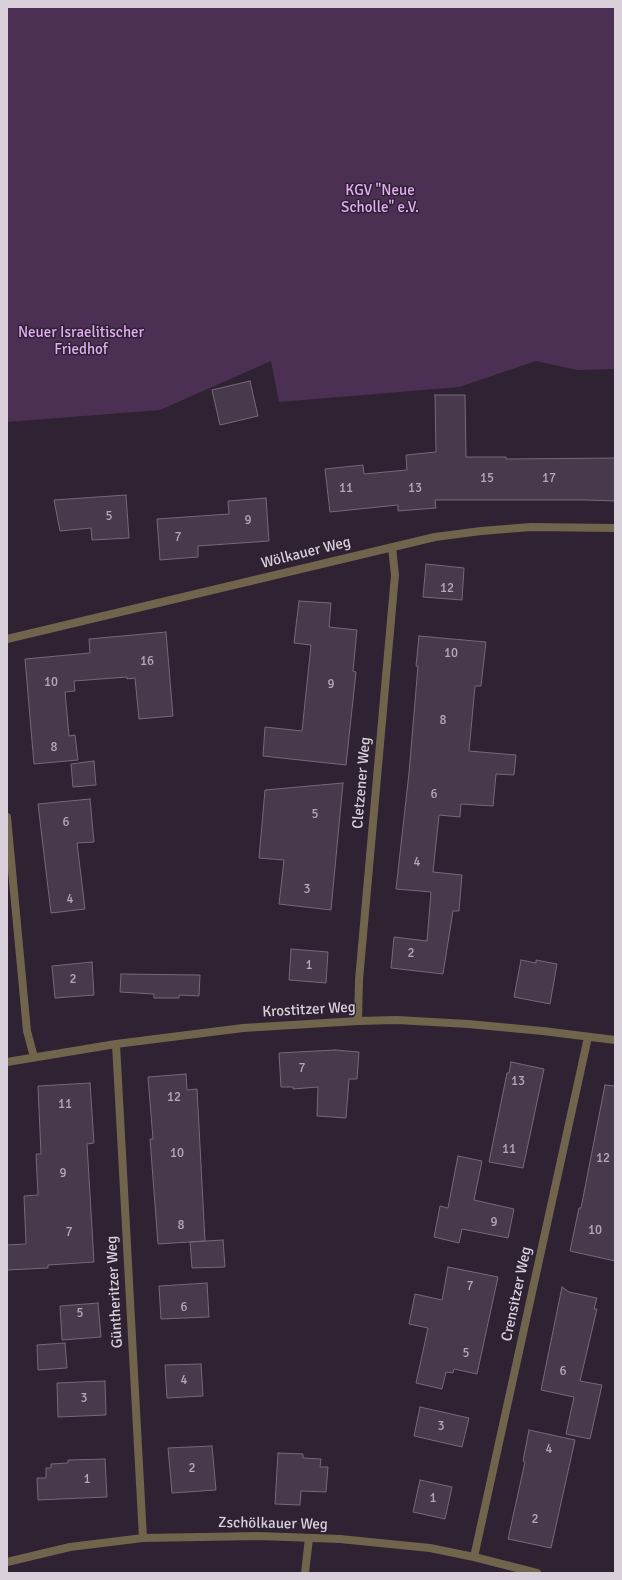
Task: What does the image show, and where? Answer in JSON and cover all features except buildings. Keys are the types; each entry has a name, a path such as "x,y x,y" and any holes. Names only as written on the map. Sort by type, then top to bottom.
{"street":[{"name":"Wölkauer Weg","path":"7,639 434,537 481,531 531,528 615,528"},
{"name":"Cletzener Weg","path":"358,1021 359,980 395,575 392,547"},
{"path":"7,817 27,1031 34,1057"},
{"name":"Krostitzer Weg","path":"7,1062 116,1044 243,1028 358,1021 397,1020 468,1024 615,1040"},
{"name":"Crensitzer Weg","path":"474,1557 588,1036"},
{"name":"Güntheritzer Weg","path":"116,1044 143,1538"},
{"name":"Zschölkauer Weg","path":"7,1562 70,1547 143,1538 251,1536 340,1539 430,1548 474,1557 537,1573"},
{"path":"305,1573 309,1538"}],"green space":[{"name":"KGV \"Neue Scholle\" e.V.","path":"7,7 615,7 615,369 577,370 536,361 459,387 279,402 271,361 160,410 7,422"}],"park label":[{"name":"Neuer Israelitischer Friedhof","path":"81,342"}]}
